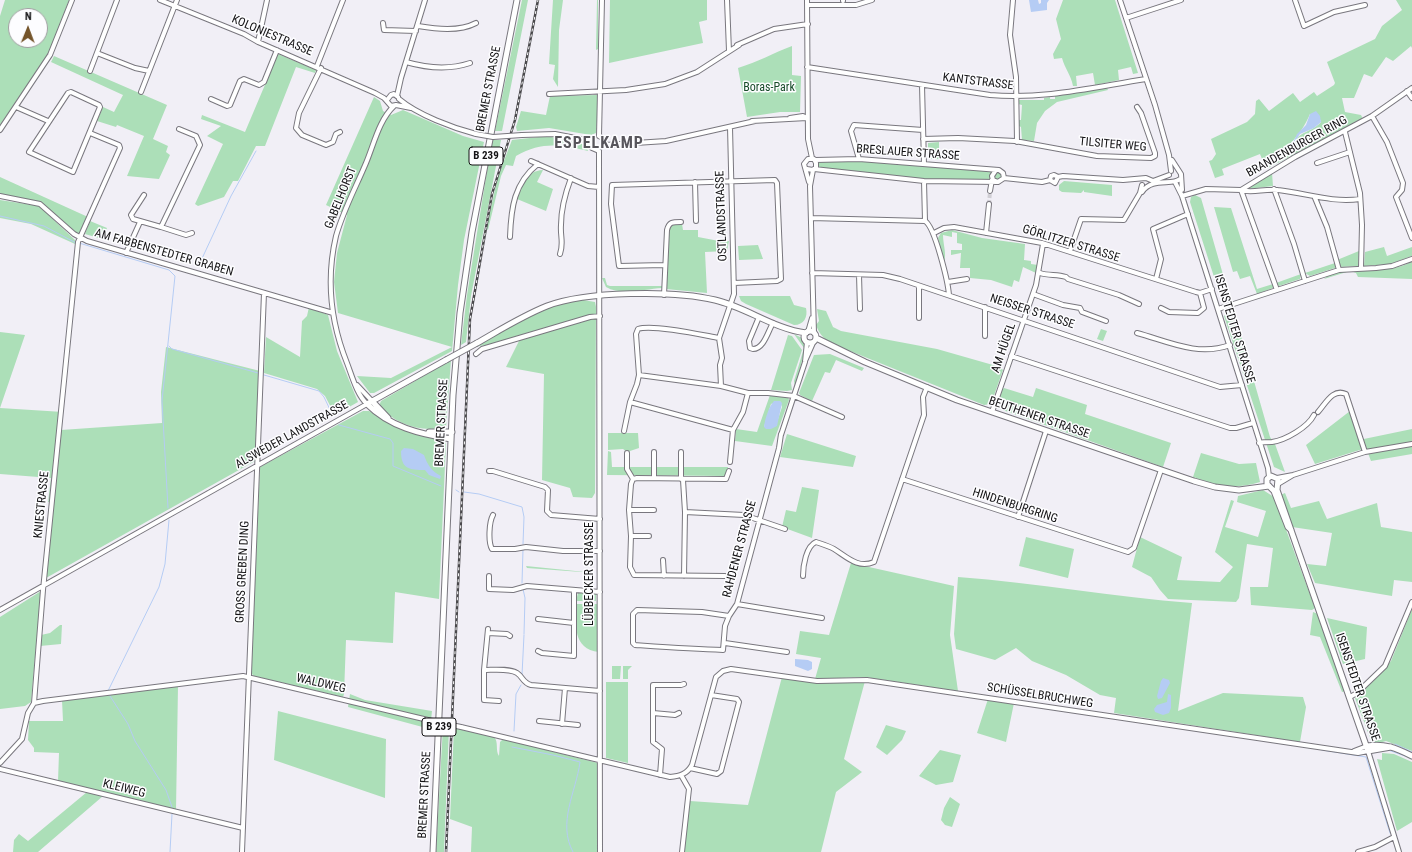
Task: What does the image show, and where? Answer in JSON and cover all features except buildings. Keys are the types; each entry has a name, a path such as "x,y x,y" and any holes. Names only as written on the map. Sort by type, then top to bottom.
{"main road":[{"name":"BREMER STRASSE","path":"433,852 451,439 457,348 469,246 517,0"},
{"name":"BEUTHENER STRASSE","path":"600,295 695,296 731,305 927,387 992,412 1161,470 1215,487 1246,490 1273,482"},
{"name":"ALSWEDER LANDSTRASSE","path":"369,403 477,342 548,306 568,299 600,295"},
{"path":"369,403 388,418 409,428 423,432 452,432"},
{"path":"369,403 381,416 408,430 451,439"},
{"name":"ISENSTEDTER STRASSE","path":"1273,482 1350,697 1367,749"},
{"path":"1367,749 1380,744 1391,746 1412,756"}],"street":[{"path":"0,130 51,54 72,0"},
{"path":"90,71 117,0"},
{"name":"KOLONIESTRASSE","path":"160,0 244,34 258,42 375,92 398,98"},
{"path":"141,92 177,0"},
{"path":"258,42 267,0"},
{"path":"340,132 336,134 333,142 326,145 302,135 296,128 298,113 319,67 343,0"},
{"path":"411,108 398,98 400,82 425,0"},
{"path":"599,136 602,0"},
{"path":"727,0 729,51"},
{"path":"807,0 808,144 817,165 814,169 807,169 805,162 808,159 814,159"},
{"path":"807,5 856,5 872,0"},
{"path":"923,139 958,138 1017,142 1016,97 1010,35 1012,0"},
{"path":"1070,251 1081,219 1124,220 1140,193 1146,178 1149,180 1155,180 1177,170 1169,155 1120,0"},
{"path":"1126,18 1181,0"},
{"path":"1295,0 1304,26 1334,12 1365,5"},
{"path":"383,23 384,30 416,31"},
{"path":"418,26 449,28 468,27 476,23"},
{"path":"548,94 635,89 677,80 697,72 739,45 774,29 808,24"},
{"path":"210,99 227,106 230,105 240,81 244,79 259,84 264,82 277,50"},
{"path":"97,53 124,64 149,71"},
{"path":"406,62 435,68 461,66 470,63"},
{"name":"KANTSTRASSE","path":"807,66 922,85 990,95 1016,97 1050,95 1146,79"},
{"path":"391,95 400,82"},
{"path":"922,85 924,164"},
{"name":"BRANDENBURGER RING","path":"1182,196 1206,189 1241,190 1295,157 1345,132 1372,116 1412,88"},
{"path":"1407,91 1412,98"},
{"path":"71,92 99,105 100,107 75,170 71,172 29,152 48,121 68,93 71,92"},
{"name":"KOLONIESTRASSE","path":"375,92 388,102 395,105"},
{"name":"GABELHORST","path":"369,403 355,382 341,349 333,313 330,273 336,236 385,117 391,95"},
{"name":"GABELHORST","path":"385,117 395,105 398,98"},
{"path":"395,105 411,108 452,126 476,134 493,137 522,134 554,134 591,141"},
{"path":"16,107 48,121"},
{"name":"TILSITER WEG","path":"1017,142 1097,156 1151,158 1155,156 1155,153 1142,113 1136,107"},
{"path":"591,141 592,148 599,151 605,145 666,141 755,121 803,116 807,118"},
{"path":"1372,116 1388,144 1403,183 1402,190 1396,198 1412,238"},
{"path":"859,159 851,131 854,125 923,130"},
{"name":"OSTLANDSTRASSE","path":"719,338 734,294 730,126"},
{"path":"161,228 200,145 196,136 179,129"},
{"path":"1345,132 1360,199 1361,268"},
{"name":"KNIESTRASSE","path":"0,763 22,740 28,713 34,703 44,585 78,242 120,148 119,145 90,133"},
{"path":"591,141 594,137 599,136 604,139 605,145"},
{"name":"LÜBBECKER STRASSE","path":"599,151 600,852"},
{"path":"1317,163 1350,152"},
{"path":"1169,155 1170,173"},
{"name":"BRESLAUER STRASSE","path":"814,159 859,159 999,170"},
{"path":"531,161 588,186 599,187"},
{"path":"510,237 511,213 519,189 525,175 538,164"},
{"name":"RAHDENER STRASSE","path":"729,616 702,612 637,610 633,614 632,641 635,645 723,650 725,643 725,626 736,604 777,453 778,443 805,362 810,337 812,317 812,273 810,186 807,169"},
{"name":"BRESLAUER STRASSE","path":"814,169 924,181 992,180"},
{"name":"RAHDENER STRASSE","path":"810,186 814,169"},
{"path":"990,190 993,172 999,170 1004,173 1004,178"},
{"name":"ISENSTEDTER STRASSE","path":"1177,170 1181,174 1180,179 1182,196 1230,345 1259,443 1273,482"},
{"name":"ISENSTEDTER STRASSE","path":"1170,173 1182,196"},
{"path":"992,180 998,182 1004,178 1042,182 1050,180 1053,175 1058,177 1063,176 1124,180 1144,184 1180,179"},
{"path":"560,254 563,246 560,226 562,210 571,178"},
{"path":"664,265 619,266 611,204 612,185 775,180 777,183 778,242 782,276 780,280 734,282"},
{"path":"924,181 925,221"},
{"path":"696,182 696,221"},
{"path":"1241,190 1246,192 1274,190 1331,200 1360,199"},
{"path":"1241,190 1277,290"},
{"path":"1274,190 1294,244 1305,281"},
{"path":"144,195 131,215 133,219 186,234 192,233"},
{"name":"AM FABBENSTEDTER GRABEN","path":"0,196 40,204 78,242 126,253 333,313"},
{"path":"1316,198 1328,227 1339,270"},
{"path":"986,233 990,204"},
{"path":"1156,279 1161,259 1152,228 1188,214"},
{"path":"811,218 925,221 934,232 948,282 949,295"},
{"path":"126,253 140,222"},
{"path":"664,295 665,246 669,224 672,222 681,222"},
{"name":"GÖRLITZER STRASSE","path":"934,232 944,228 954,227 1043,244 1070,251 1200,293"},
{"name":"AM HÜGEL","path":"992,412 1040,273 1043,244"},
{"path":"1218,309 1339,270 1392,266 1412,259"},
{"name":"NEISSER STRASSE","path":"812,273 886,276 949,295 1220,387 1242,385"},
{"path":"1040,273 1048,275 1055,274 1066,277 1068,279 1119,295 1139,304"},
{"path":"859,275 860,309"},
{"path":"948,282 967,279"},
{"path":"919,286 919,318"},
{"path":"1161,308 1169,312 1198,313 1204,308 1200,293 1212,289"},
{"name":"GROSS GREBEN DING","path":"242,852 248,677 259,465 257,459 264,293"},
{"path":"1033,294 1064,305 1080,308 1082,312 1106,320"},
{"path":"985,307 985,336"},
{"path":"476,354 482,349 527,334 590,317 600,316"},
{"path":"759,317 749,341 750,348 756,349 762,344 773,323"},
{"path":"624,431 630,402 638,384 639,375 636,334 638,329 646,328 684,332 719,338 722,358 720,365 721,386"},
{"path":"1137,332 1178,346 1187,346 1201,351 1230,345"},
{"path":"1011,356 1230,428 1236,428 1253,423"},
{"path":"639,375 721,386 748,393 768,393 794,396 842,417"},
{"path":"803,576 803,570 809,547 816,542 833,548 852,562 868,565 874,562 924,416 923,397 927,387"},
{"path":"1259,443 1272,442 1291,435 1312,419 1334,394 1342,392 1346,394 1365,452"},
{"path":"730,462 733,430 743,412 748,393"},
{"path":"630,402 733,430"},
{"name":"ALSWEDER LANDSTRASSE","path":"0,610 369,403"},
{"path":"1018,517 1046,431"},
{"name":"BEUTHENER STRASSE","path":"1273,482 1365,452 1412,444"},
{"path":"627,452 627,469 633,479"},
{"path":"654,452 654,478"},
{"path":"681,452 685,512 684,576"},
{"path":"489,471 493,470 545,487 548,490 547,511 551,515 600,520"},
{"name":"HINDENBURGRING","path":"902,479 1128,552 1134,548 1161,470"},
{"path":"633,479 726,479 729,471"},
{"path":"633,479 631,484 629,510 631,536 630,567 632,572 640,576 725,576"},
{"path":"629,510 654,510"},
{"path":"685,512 721,512 744,515 786,529"},
{"path":"493,515 490,532 490,546 492,549 515,549 526,547 568,552 580,550 600,552"},
{"path":"631,536 649,536"},
{"path":"663,560 664,576"},
{"path":"489,576 489,589 513,590 527,586 600,592"},
{"path":"538,651 542,653 574,656 574,590"},
{"path":"1350,697 1357,693 1385,666 1412,602"},
{"path":"736,604 822,618"},
{"path":"538,619 543,621 574,623"},
{"path":"499,701 484,700 486,637 488,631 510,636"},
{"path":"725,643 787,652"},
{"name":"SCHÜSSELBRUCHWEG","path":"711,695 716,677 723,671 731,669 817,681 867,680 1354,752 1367,749"},
{"path":"484,670 517,673 523,682 531,685 600,691"},
{"name":"WALDWEG","path":"34,703 248,677 660,775 670,777 681,775"},
{"path":"660,775 662,749 653,742 653,685 684,684"},
{"path":"562,724 566,688"},
{"path":"682,852 690,789 681,775 690,768 711,695 737,698 739,702 721,771 717,774 690,768"},
{"path":"653,713 675,715 679,713"},
{"path":"539,720 578,725"},
{"name":"ISENSTEDTER STRASSE","path":"1367,749 1399,852"},
{"name":"KLEIWEG","path":"0,769 243,828"},
{"path":"1358,852 1375,848 1394,837"}],"green space":[{"path":"5,0 69,0 49,53 0,125 0,16"},
{"path":"522,0 528,0 502,131 495,131"},
{"path":"553,0 563,0 559,30 558,87 553,79 555,65 549,64"},
{"path":"597,0 598,49 596,50"},
{"path":"610,0 707,0 707,20 699,22 703,43 609,63"},
{"path":"1063,0 1115,0 1138,73 1133,74 1131,67 1118,70 1119,80 1095,85 1093,73 1076,76 1077,86 1073,86 1062,58 1054,59 1053,54 1061,39 1056,19"},
{"path":"1396,0 1412,0 1412,48 1411,46 1393,61 1386,57 1372,77 1364,74 1354,98 1342,98 1345,112 1361,115 1363,119 1266,169 1260,154 1222,169 1224,175 1215,178 1209,161 1212,160 1216,154 1211,139 1247,122 1255,114 1256,101 1259,99 1269,111 1293,93 1300,102 1314,92 1317,96 1334,85 1335,83 1327,62 1375,39 1382,26 1402,10","holes":["1310,114 1319,117 1321,122 1317,126 1302,134 1295,139 1292,144 1291,143 1302,130"]},
{"name":"Boras-Park","path":"792,46 792,75 801,76 800,112 780,112 747,117 738,68"},
{"path":"278,54 316,70 315,73 296,67 265,146 256,146 238,181 233,181 224,197 198,206 195,204 223,144 207,136 221,126 201,119 202,115 245,132"},
{"path":"54,56 167,105 153,139 168,146 166,152 170,155 159,179 127,176 144,136 117,125 116,127 97,121 103,107 114,112 123,95 51,62"},
{"path":"1107,88 1108,90 1057,102 1045,111 1037,123 1034,141 1022,140 1019,120 1021,120 1022,105 1018,104 1018,100 1044,100 1044,98 1050,97 1050,99 1055,99 1055,96"},
{"path":"597,95 599,98 596,133 591,135 549,128 517,131 516,127 521,111 546,115 550,96"},
{"path":"374,97 380,101 383,111 391,115 403,110 463,136 484,142 464,240 452,351 374,393 370,393 357,376 391,378 452,347 338,313 334,282 337,253 347,215 326,205"},
{"path":"547,136 586,145 588,151 560,146 543,146 526,151 516,156 513,166 506,165 501,176 488,230 486,229 498,176 512,140"},
{"path":"492,140 501,140 471,296 466,342 461,345 467,295"},
{"path":"939,142 939,159 928,159 928,143"},
{"path":"857,160 999,171 1003,175 1001,180 912,179 818,168 818,161"},
{"path":"543,170 537,182 553,189 546,211 517,199 526,179 532,173"},
{"path":"1272,173 1273,186 1247,189 1247,187"},
{"path":"0,177 88,217 80,235 41,202 0,194"},
{"path":"1064,181 1112,185 1112,196 1084,192 1084,190 1081,193 1062,192 1059,190 1059,185"},
{"path":"1195,195 1201,198 1224,278 1215,280 1190,202 1191,197"},
{"path":"0,200 39,206 75,240 75,244 31,224 0,218"},
{"path":"1214,207 1231,208 1257,289 1273,284 1273,288 1257,294 1250,276 1240,279 1237,271 1233,272"},
{"path":"90,221 107,228 102,239 85,234"},
{"path":"673,224 682,224 683,230 698,230 698,237 719,241 729,241 727,251 705,252 707,293 666,289 669,230"},
{"path":"952,230 982,238 1025,244 1024,260 1031,261 1031,264 1038,265 1036,273 1023,267 1019,282 1014,280 1012,287 991,280 970,278 970,268 960,268 961,253 951,255 951,250 962,250 962,244 957,243 957,233 952,232 952,237 943,235 945,253 944,262 938,238 941,233"},
{"path":"758,245 763,259 739,260 738,246"},
{"path":"1384,247 1387,256 1412,247 1412,256 1390,264 1364,266 1365,252"},
{"path":"1359,251 1358,266 1339,267 1337,260"},
{"path":"1412,261 1412,279 1358,277 1356,273 1350,271 1324,279 1331,274 1341,271 1391,268 1403,266"},
{"path":"1335,263 1335,268 1310,276 1305,273"},
{"path":"1301,274 1300,279 1279,286 1276,283"},
{"path":"602,278 605,278 607,285 610,286 662,286 662,288 626,292 612,290 606,287"},
{"path":"739,296 790,296 794,305 806,308 806,317 800,324 794,325 746,304 741,301"},
{"path":"583,300 595,302 596,307 595,493 592,498 573,497 570,488 542,480 544,374 506,367 520,339 474,347 533,313 549,306"},
{"path":"309,307 328,315 337,351 358,402 335,415 325,396 317,389 264,373 266,337 300,357 302,321 307,316"},
{"path":"1233,308 1270,437 1275,444 1285,472 1274,467 1224,316"},
{"path":"817,309 826,311 833,327 841,331 937,349 1000,367 1003,370 991,404 984,405 831,343 823,337 816,325 819,321"},
{"path":"1101,329 1107,331 1103,341 1097,339"},
{"path":"0,332 25,335 0,408"},
{"path":"794,334 802,338 805,347 795,387 794,381 804,348"},
{"path":"788,335 792,336 802,350 791,383 792,390 771,390"},
{"path":"166,347 260,371 255,461 46,578 54,502 48,502 51,478 0,474 0,408 63,412 61,430 162,423 161,392"},
{"path":"830,354 864,368 862,371 836,360 830,373 825,372 812,401 800,395 799,393 814,355"},
{"path":"451,360 446,427 428,429 410,426 393,418 379,406 381,401"},
{"path":"1004,388 1033,397 1036,388 1087,405 1085,414 1171,443 1163,467 997,408 1002,390"},
{"path":"770,395 788,397 789,400 772,446 735,441 736,429 757,432","holes":["780,401 782,407 777,422 764,427 771,404"]},
{"path":"363,411 369,411 408,432 442,440 446,443 439,599 395,592 393,643 346,640 343,697 254,676 251,673 260,467"},
{"path":"1350,411 1359,440 1412,429 1412,454 1371,461 1366,448 1315,464 1306,445"},
{"path":"608,433 638,433 639,448 627,452 623,449 608,450"},
{"path":"787,434 856,456 853,467 780,457"},
{"path":"608,451 611,452 612,467 728,467 727,476 607,475"},
{"path":"1201,453 1239,464 1256,463 1260,482 1242,486 1226,486 1210,483 1193,477"},
{"path":"802,487 819,490 812,538 782,527 786,510 796,512"},
{"path":"1263,490 1274,497 1315,608 1312,610 1251,605 1250,587 1268,587 1273,548 1247,544 1239,598 1236,602 1168,599 1151,577 1132,567 1140,537 1182,557 1177,580 1220,582 1233,567 1215,552 1231,500 1234,501 1225,527 1258,537 1266,511 1237,502 1238,496"},
{"path":"1285,493 1291,508 1319,501 1327,519 1377,503 1381,527 1412,532 1412,582 1394,580 1392,596 1315,583 1307,564 1326,566 1332,533 1292,527 1280,495"},
{"path":"1026,537 1074,549 1068,578 1019,566"},
{"path":"851,563 954,586 950,635 958,691 865,677 815,679 821,658 796,654 800,631 829,635"},
{"path":"526,566 595,573 527,568"},
{"path":"958,577 1192,603 1178,711 1223,693 1303,697 1306,707 1300,742 1114,713 1116,698 1100,695 1066,675 1032,661 1016,648 995,660 956,649 954,634"},
{"path":"41,591 31,702 25,706 0,709 0,617"},
{"path":"578,593 596,594 596,601 576,601"},
{"path":"576,604 597,604 599,652 590,650 580,641 576,627"},
{"path":"1412,609 1412,751 1386,741 1372,743 1355,698 1391,661"},
{"path":"1313,612 1318,614 1346,691 1342,692 1320,637 1310,635"},
{"path":"1327,618 1367,627 1365,659 1343,664"},
{"path":"62,625 61,644 40,646 41,635 50,633"},
{"path":"612,666 621,666 620,679 612,679"},
{"path":"623,666 632,666 628,670 628,679 623,679"},
{"path":"782,677 814,681 865,681 844,759 862,772 836,792 821,852 684,852 690,801 748,805"},
{"path":"606,682 628,682 628,763 606,758"},
{"path":"178,686 176,810 58,781 59,753 34,752 34,748 28,740 29,721 63,721 62,700"},
{"path":"350,694 365,700 432,711 430,729 348,707"},
{"path":"988,699 1014,703 1006,742 977,733"},
{"path":"278,711 386,739 385,798 274,760"},
{"path":"886,725 906,731 902,740 887,755 876,747"},
{"path":"443,726 449,728 444,852 436,852"},
{"path":"454,728 494,737 499,756 500,742 503,739 598,763 597,852 471,852 472,827 450,819"},
{"path":"940,750 961,755 953,782 936,785 919,776"},
{"path":"1382,753 1394,754 1412,762 1412,822 1397,831 1377,759 1382,760"},
{"path":"87,792 103,796 38,852 13,852 14,840 19,834 28,841"},
{"path":"950,797 960,804 952,827 945,825 941,820 944,808"}],"water":[{"path":"1029,0 1038,0 1039,4 1041,3 1041,0 1049,0 1047,3 1047,10 1031,12"},
{"path":"1316,111 1320,116 1321,122 1314,128 1300,134 1292,145 1297,134 1306,125 1310,114"},
{"path":"774,401 780,401 782,403 777,426 771,429 766,429 764,427 766,417 770,406"},
{"path":"404,448 413,449 424,455 430,467 441,476 440,479 429,475 425,470 414,470 404,465 402,462 401,451"},
{"path":"795,659 808,660 812,662 812,669 808,671 795,666"},
{"path":"1163,678 1169,680 1170,683 1162,698 1158,699 1157,696"},
{"path":"1168,694 1171,695 1171,708 1169,713 1163,715 1155,712 1154,709 1157,705 1167,702"}],"waterway":[{"path":"199,265 231,196 256,151"},
{"path":"0,216 44,226 76,243"},
{"path":"79,243 169,270 175,276 162,401 168,508"},
{"path":"169,346 172,349 258,373"},
{"path":"264,375 319,391 324,397 333,416"},
{"path":"339,425 390,439 393,443 393,466 441,486"},
{"path":"464,492 479,494 522,507 524,517 523,544"},
{"path":"108,691 159,587 165,564 169,520"},
{"path":"522,583 523,550"},
{"path":"523,589 525,598 524,634"},
{"path":"522,675 524,635"},
{"path":"514,731 516,694 521,685"},
{"path":"110,696 128,724 135,741 166,790 172,807"},
{"path":"1395,744 1412,752"},
{"path":"512,747 580,762 567,819 567,830 573,852"},
{"path":"1322,750 1366,757 1390,833"},
{"path":"1388,750 1408,757"},
{"path":"170,852 172,814"}],"tunnel":[{"path":"989,204 990,191"}],"railway":[{"path":"446,852 470,319 492,194 515,120 538,0"}],"district":[{"name":"ESPELKAMP","path":"599,144"}]}
